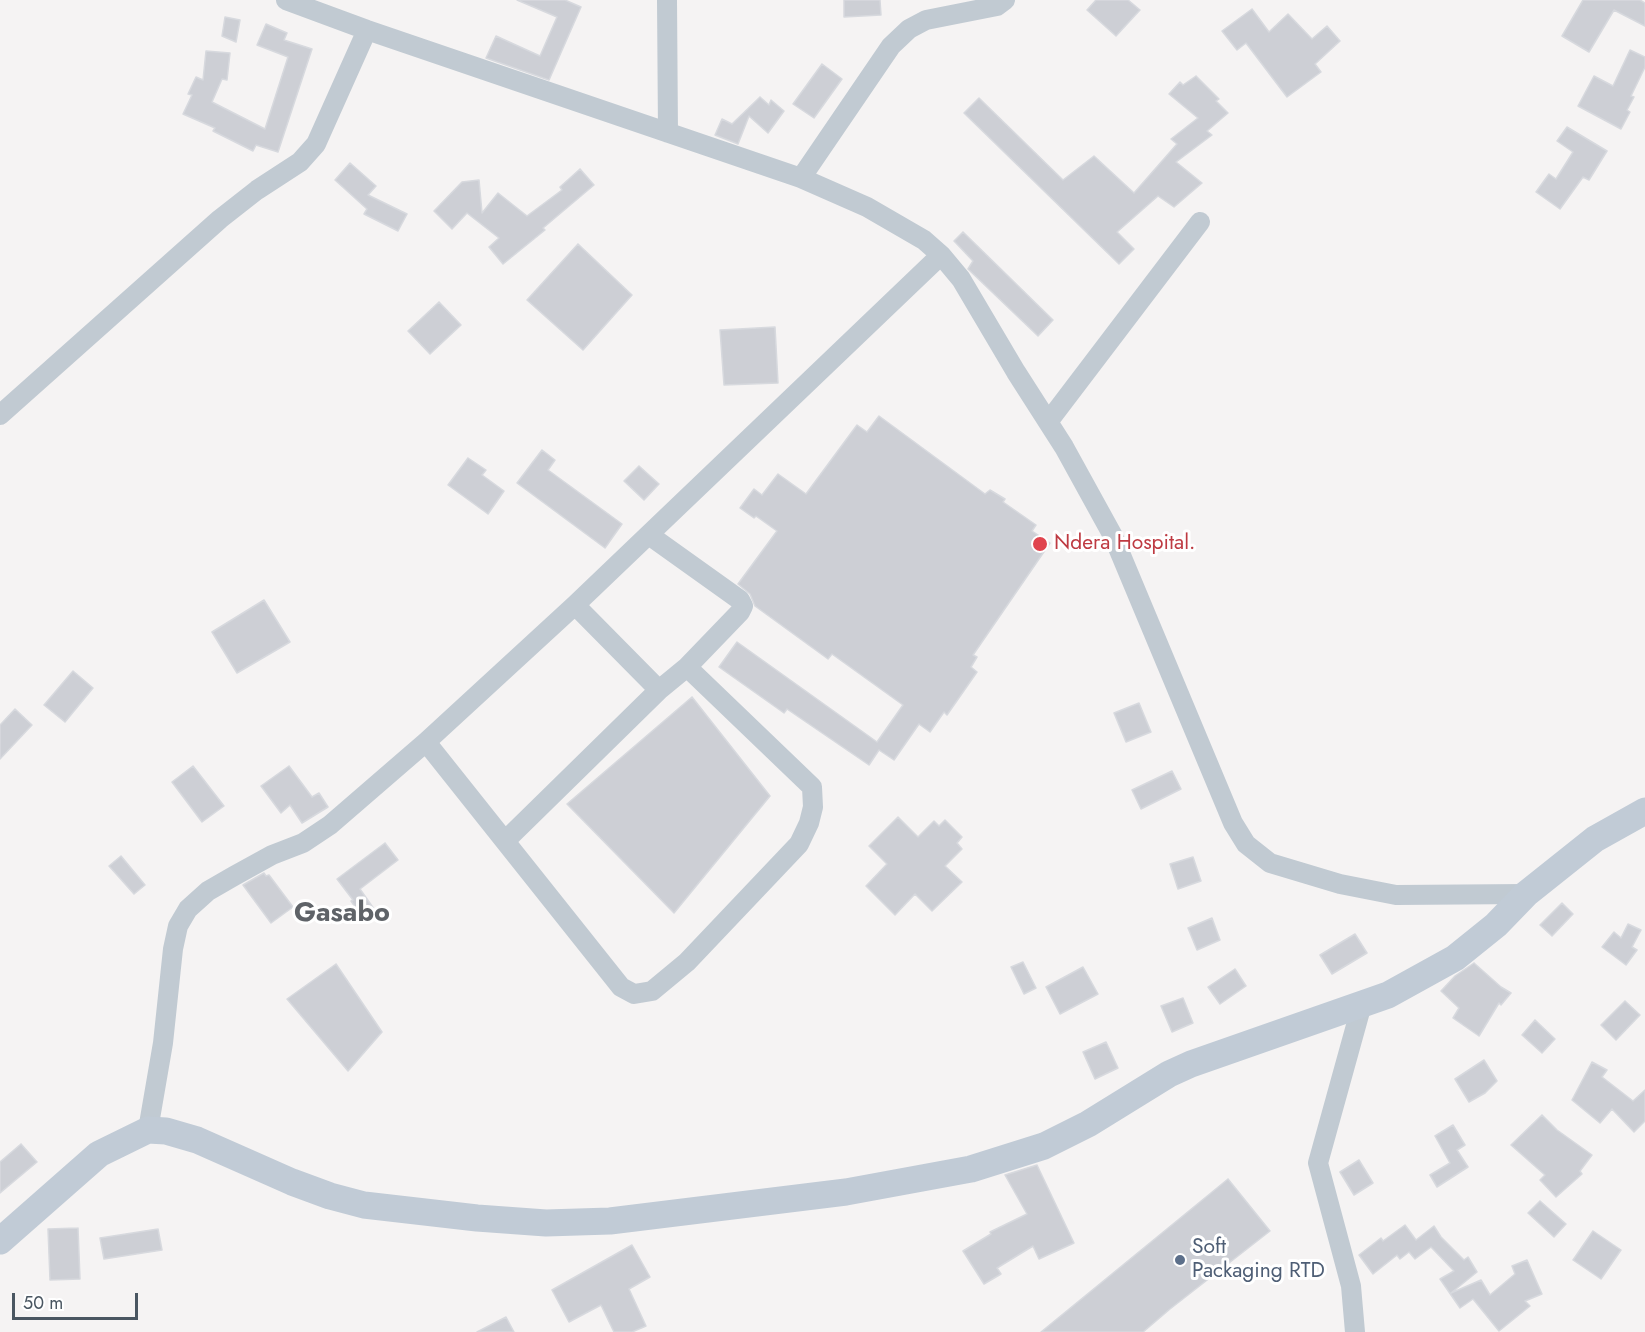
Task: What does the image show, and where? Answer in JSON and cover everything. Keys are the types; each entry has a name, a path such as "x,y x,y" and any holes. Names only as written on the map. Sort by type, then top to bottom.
{"main road":[{"path":"0,1241 99,1154 148,1130 166,1131 197,1140 292,1182 364,1206 546,1223 610,1221 846,1192 971,1169 1044,1146 1088,1124 1160,1079 1191,1064 1388,995 1455,958 1496,926 1526,894 1595,839 1645,811"}],"street":[{"path":"286,0 367,30 801,178 867,207 924,240 941,255 961,279 1064,447 1113,536 1233,823 1246,844 1270,863 1340,884 1396,895 1526,894"},
{"path":"667,0 668,133"},
{"path":"801,178 891,46 909,29 926,20 997,6 1005,0"},
{"path":"0,415 220,219 257,190 300,162 316,144 367,30"},
{"path":"1048,422 1200,222"},
{"path":"148,1130 163,1043 173,949 178,926 188,909 208,891 272,855 303,843 330,825 426,742 649,535 941,255"},
{"path":"505,841 660,690 687,667 740,612 742,606 740,600 649,535"},
{"path":"575,604 660,690"},
{"path":"426,742 621,987 634,994 652,991 687,962 799,844 809,823 813,807 812,787 687,667"},
{"path":"1355,1332 1351,1286 1320,1178 1318,1163 1362,1004"}],"building":[{"path":"517,0 565,0 581,7 549,80 486,58 496,36 540,56 557,17"},
{"path":"844,0 880,0 881,15 844,17"},
{"path":"1096,0 1128,0 1140,10 1116,36 1087,10"},
{"path":"1583,0 1640,0 1645,3 1645,26 1614,10 1589,52 1562,36"},
{"path":"1252,9 1269,32 1288,14 1312,39 1327,26 1340,41 1315,64 1321,72 1287,97 1246,43 1237,50 1222,31"},
{"path":"225,17 240,20 236,42 222,36"},
{"path":"266,24 287,33 284,40 312,49 278,152 256,145 253,151 213,131 215,128 183,114 192,95 188,94 196,77 203,80 206,51 230,53 227,80 222,79 212,102 265,129 288,57 257,45"},
{"path":"1630,50 1645,57 1645,67 1631,96 1634,97 1627,110 1630,112 1621,129 1578,106 1594,76 1613,86"},
{"path":"822,64 842,79 814,118 793,104"},
{"path":"1196,76 1219,99 1216,101 1228,113 1207,131 1212,135 1176,162 1202,183 1174,207 1158,196 1117,232 1134,249 1119,264 964,113 979,98 1063,180 1094,156 1134,193 1177,144 1171,139 1198,118 1169,94 1180,82 1183,85"},
{"path":"760,97 769,105 771,100 784,111 768,133 749,116 738,144 715,135 722,119 732,124"},
{"path":"1567,127 1607,151 1589,180 1583,177 1560,209 1536,192 1549,174 1556,179 1573,152 1557,141"},
{"path":"350,163 376,186 368,195 407,214 398,231 364,214 367,209 335,180"},
{"path":"580,169 594,185 543,228 545,230 503,264 489,247 499,238 467,213 452,229 434,211 462,182 479,180 482,213 498,193 527,216 562,190 560,187"},
{"path":"963,232 1053,320 1038,336 968,269 973,261 954,241"},
{"path":"578,244 632,295 583,350 527,300"},
{"path":"439,302 461,325 430,354 408,331"},
{"path":"775,327 778,383 724,385 720,330"},
{"path":"879,416 985,494 990,490 1005,499 1003,502 1036,525 1032,531 1050,543 973,655 977,657 971,667 977,672 947,715 944,712 930,732 919,724 894,760 879,750 869,765 787,709 784,713 719,667 737,642 877,742 903,705 832,654 828,659 755,606 750,594 738,584 777,531 740,508 754,489 762,495 778,474 806,494 857,425 867,432"},
{"path":"542,450 555,460 548,470 622,524 605,548 517,483"},
{"path":"468,458 486,470 482,475 504,491 488,514 448,485"},
{"path":"639,466 659,484 644,500 624,481"},
{"path":"264,600 290,642 237,673 212,632"},
{"path":"73,671 93,688 65,722 44,705"},
{"path":"692,697 770,796 674,913 567,804"},
{"path":"1139,703 1151,732 1126,742 1114,713"},
{"path":"15,709 32,725 0,759 0,725"},
{"path":"193,766 224,806 202,822 172,782"},
{"path":"289,766 312,797 319,793 328,807 302,823 290,805 281,813 261,786"},
{"path":"1172,771 1181,789 1141,809 1132,790"},
{"path":"898,817 918,837 934,821 939,826 945,820 962,837 957,843 962,849 945,866 962,882 932,911 915,894 895,915 866,886 887,864 869,846"},
{"path":"385,843 398,860 360,889 379,916 370,922 363,913 360,914 351,901 353,900 337,879"},
{"path":"121,856 145,885 134,894 109,866"},
{"path":"1193,857 1201,881 1178,889 1170,864"},
{"path":"264,873 266,876 269,875 293,907 271,923 243,885"},
{"path":"1562,903 1573,914 1552,936 1540,925"},
{"path":"1212,918 1220,940 1197,950 1188,928"},
{"path":"1628,924 1641,930 1632,947 1637,950 1626,965 1602,947 1614,932 1621,938"},
{"path":"1355,934 1367,953 1332,974 1320,955"},
{"path":"1023,962 1036,988 1024,994 1011,967"},
{"path":"1474,963 1511,993 1501,1005 1499,1003 1479,1036 1453,1018 1459,1008 1441,991 1455,976"},
{"path":"336,964 382,1032 348,1071 287,999"},
{"path":"1083,967 1098,994 1060,1014 1046,987"},
{"path":"1235,969 1246,986 1220,1004 1208,987"},
{"path":"1183,998 1193,1023 1172,1032 1161,1006"},
{"path":"1625,1001 1640,1015 1616,1040 1601,1025"},
{"path":"1535,1020 1555,1039 1542,1053 1522,1035"},
{"path":"1106,1042 1118,1068 1095,1079 1083,1052"},
{"path":"1484,1060 1497,1081 1485,1093 1469,1102 1455,1079"},
{"path":"1592,1062 1607,1070 1602,1077 1633,1101 1645,1090 1645,1121 1634,1132 1612,1109 1600,1123 1572,1100"},
{"path":"1542,1115 1557,1130 1592,1155 1580,1171 1582,1174 1556,1197 1540,1180 1545,1175 1511,1145"},
{"path":"1453,1125 1465,1145 1457,1150 1468,1167 1437,1187 1430,1175 1450,1163 1435,1136"},
{"path":"21,1144 37,1162 0,1193 0,1162"},
{"path":"1359,1160 1373,1183 1354,1195 1340,1172"},
{"path":"1037,1165 1074,1243 1039,1259 1033,1246 997,1268 1001,1274 984,1284 963,1251 991,1234 990,1232 1027,1214 1005,1175"},
{"path":"1228,1179 1270,1231 1143,1332 1041,1332"},
{"path":"1540,1201 1566,1224 1554,1237 1528,1213"},
{"path":"1405,1225 1416,1240 1434,1226 1441,1237 1464,1260 1468,1257 1477,1272 1451,1293 1481,1280 1490,1295 1515,1274 1512,1266 1527,1260 1542,1294 1525,1301 1530,1306 1499,1331 1473,1299 1460,1308 1440,1279 1454,1271 1431,1247 1415,1259 1409,1252 1400,1259 1397,1255 1373,1274 1359,1255 1381,1238 1383,1241"},
{"path":"78,1228 80,1279 50,1280 48,1229"},
{"path":"158,1229 162,1250 104,1259 100,1238"},
{"path":"1593,1231 1621,1250 1601,1279 1573,1260"},
{"path":"632,1245 650,1277 629,1289 646,1326 632,1332 614,1332 601,1305 569,1322 552,1290"},
{"path":"506,1317 514,1332 477,1332"}],"place":[{"name":"Ndera Hospital.","path":"1040,544"},
{"name":"Soft Packaging RTD","path":"1180,1260"}],"district":[{"name":"Gasabo","path":"342,914"}]}
